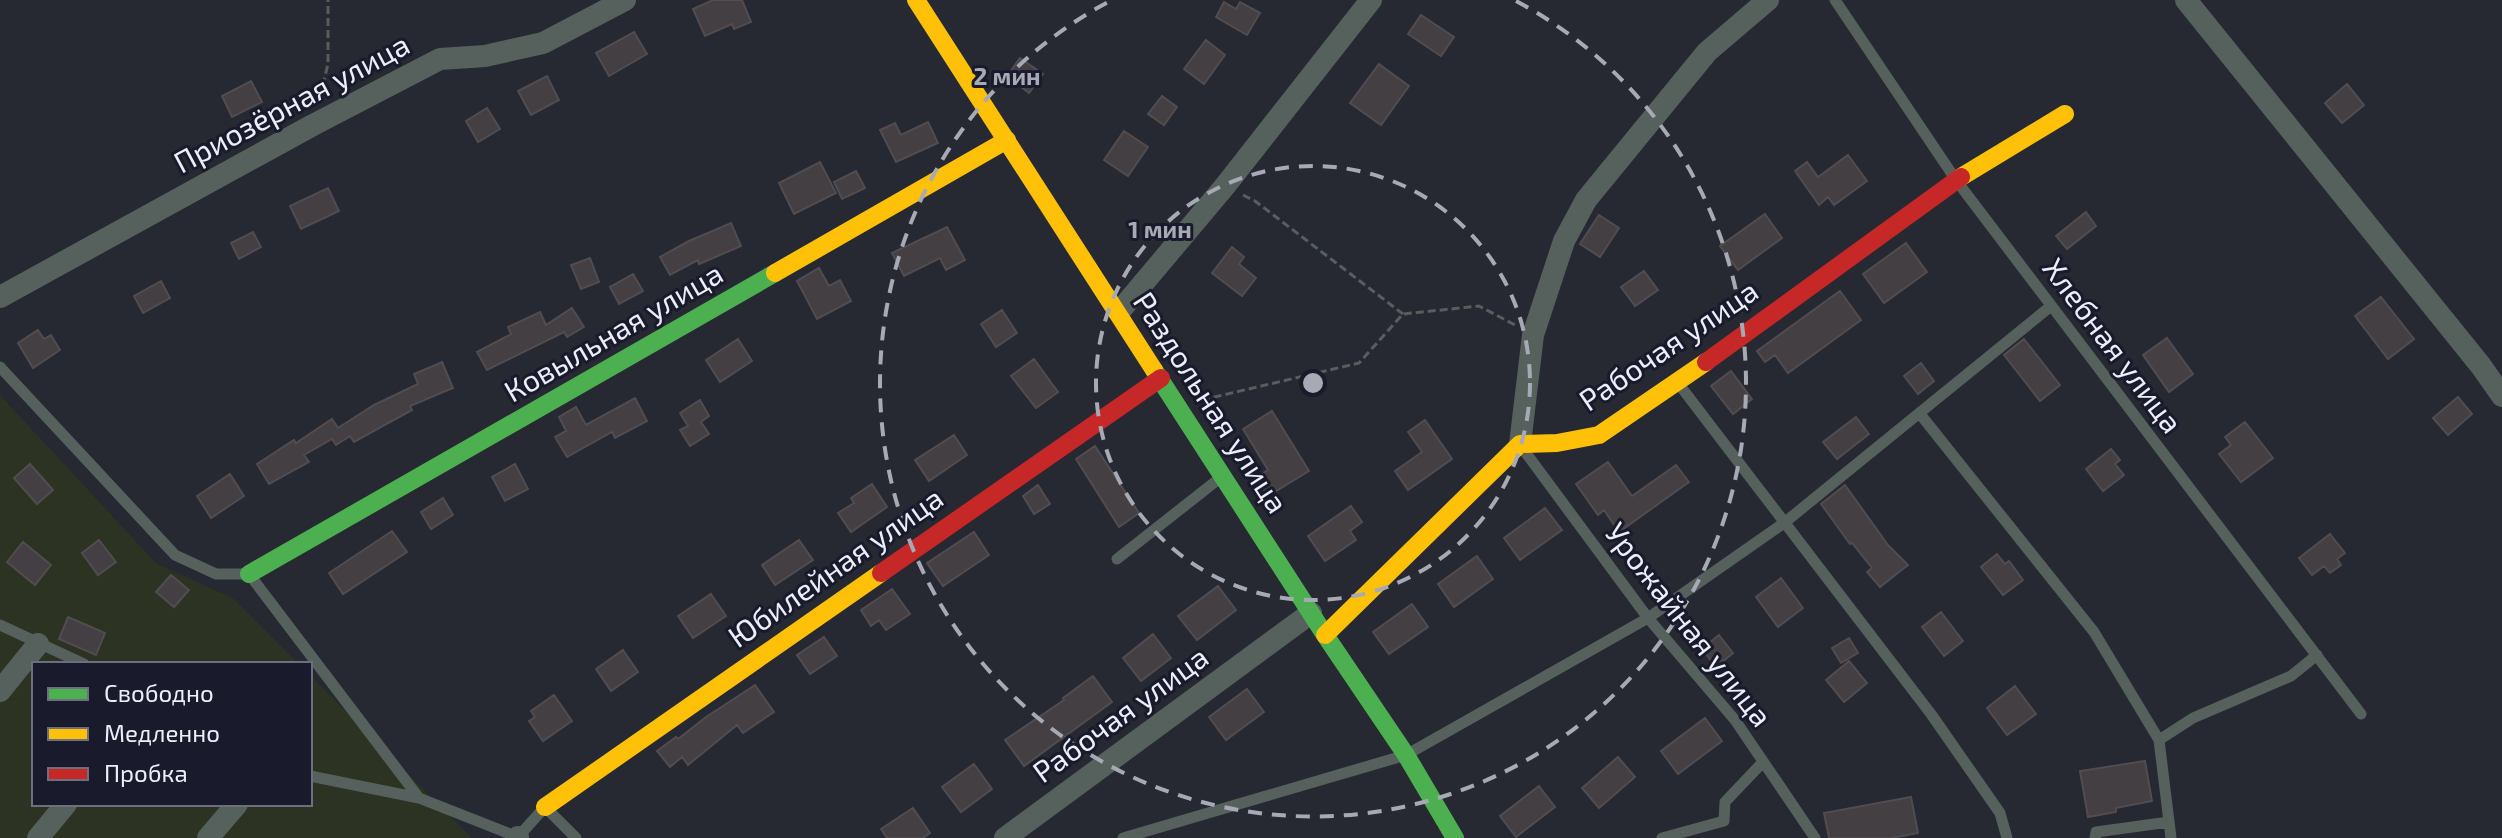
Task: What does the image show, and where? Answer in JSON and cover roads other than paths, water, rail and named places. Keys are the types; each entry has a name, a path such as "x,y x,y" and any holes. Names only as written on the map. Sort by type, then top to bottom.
{"street":[{"name":"Приозёрная улица","path":"0,297 440,59 485,56 543,43 625,0"},
{"name":"Раздольная улица","path":"916,0 1325,635 1406,755 1455,838"},
{"path":"1119,312 1225,186 1371,0"},
{"path":"1325,635 1520,444 1533,335 1564,241 1586,200 1707,52 1768,0"},
{"path":"2186,0 2502,396"},
{"name":"Рабочая улица","path":"1520,444 1557,443 1599,435 1678,382 1956,180 2065,114"},
{"name":"Ковыльная улица","path":"249,574 1007,140"},
{"name":"Юбилейная улица","path":"545,807 1161,378"},
{"name":"Рабочая улица","path":"1005,838 1311,613"},
{"path":"0,691 38,644"},
{"path":"38,838 64,806"},
{"path":"208,838 235,806"}],"lane":[{"name":"Хлебная улица","path":"1835,0 1956,180 2361,714"},
{"path":"1123,838 1406,755 1648,618 1784,523 2051,306"},
{"path":"0,367 175,555 216,574 249,574 419,798"},
{"path":"1678,382 1931,714 2000,813 2007,838"},
{"path":"1920,414 2094,632 2159,740 2171,838"},
{"name":"Урожайная улица","path":"1520,444 1648,618 1735,720 1815,838"},
{"path":"1117,559 1224,476"},
{"path":"0,625 79,662"},
{"path":"2159,740 2193,718 2291,676 2317,655"},
{"path":"1662,838 1724,821 1725,802 1763,762"},
{"path":"312,776 419,798 518,838 545,807 576,838"},
{"path":"2095,838 2096,832 2169,822"}]}
